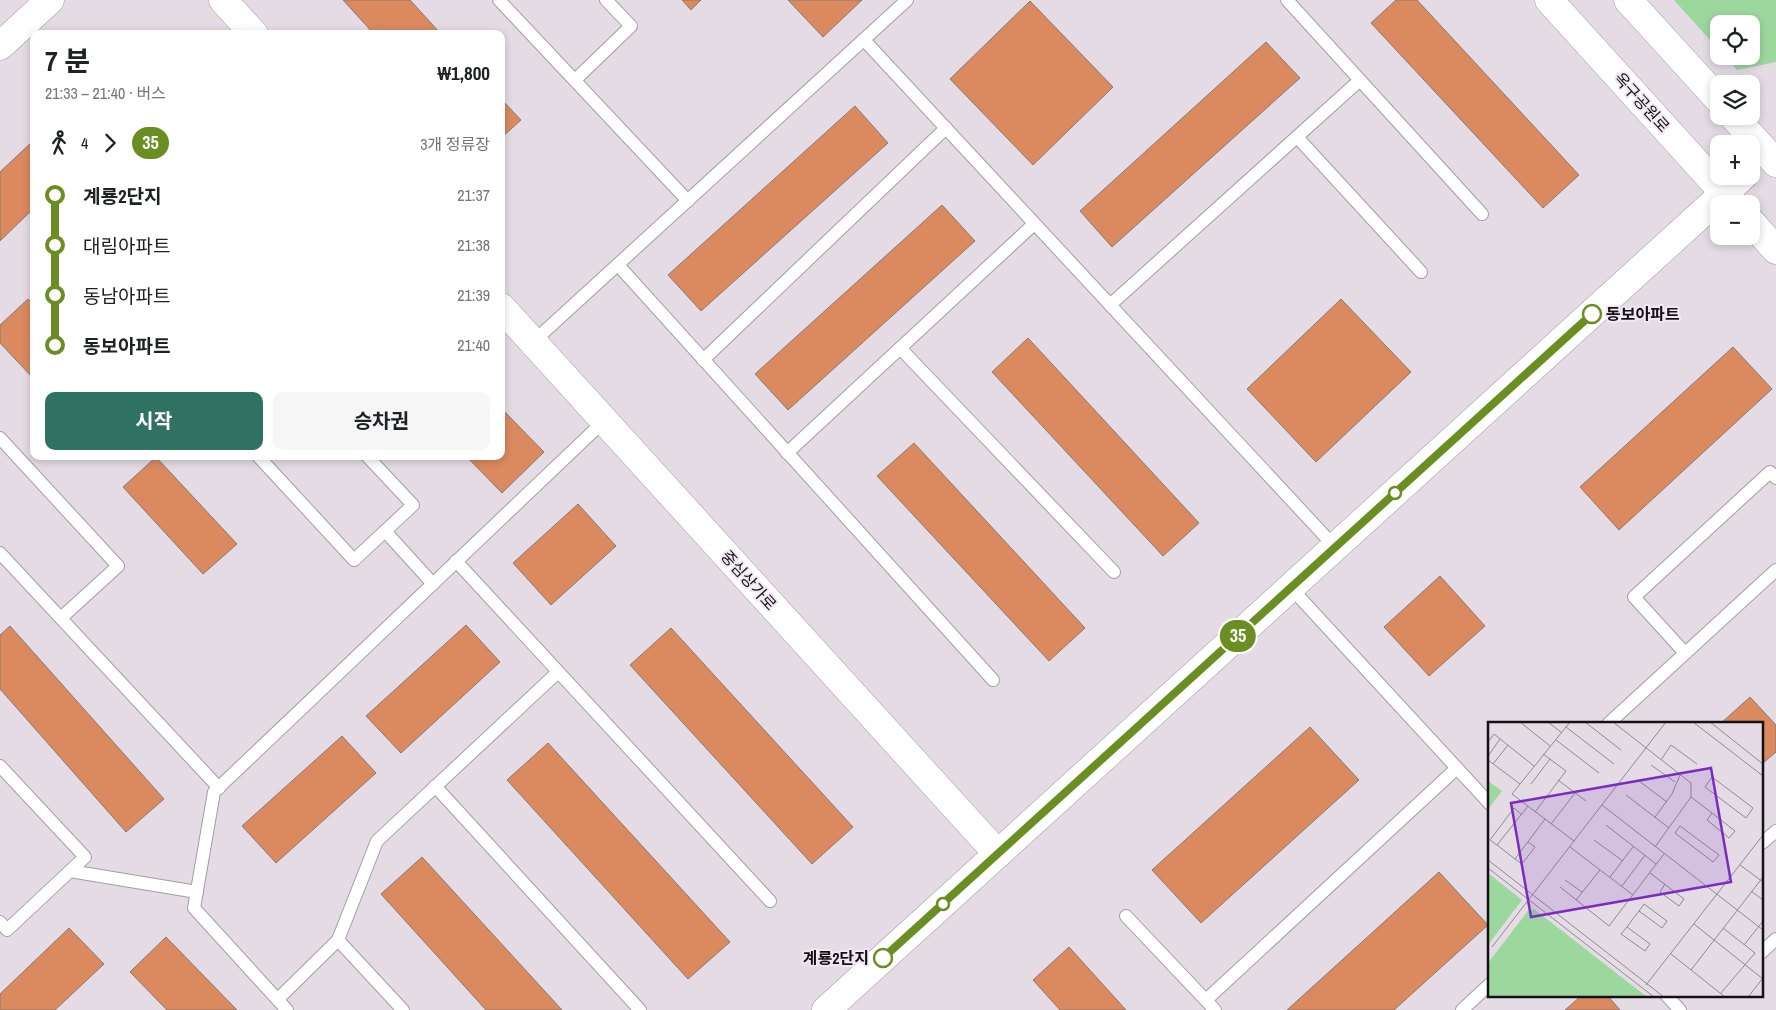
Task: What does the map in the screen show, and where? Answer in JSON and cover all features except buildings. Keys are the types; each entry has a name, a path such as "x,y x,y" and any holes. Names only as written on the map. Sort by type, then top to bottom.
{"street":[{"path":"0,46 50,0"},
{"path":"223,0 250,30"},
{"name":"옥구공원로","path":"1549,0 1734,191"},
{"path":"1628,0 1710,90"},
{"path":"1740,125 1768,158"},
{"path":"826,1010 1336,547 1734,191"},
{"path":"1760,232 1776,250"},
{"name":"중심상가로","path":"505,311 998,854"}],"lane":[{"path":"498,0 688,201"},
{"path":"574,80 631,26 606,0"},
{"path":"534,342 907,0"},
{"path":"1287,0 1482,214"},
{"path":"864,40 1336,547"},
{"path":"1110,305 1360,80"},
{"path":"703,360 946,128"},
{"path":"1297,137 1421,272"},
{"path":"787,453 1034,224"},
{"path":"618,265 993,680"},
{"path":"900,348 1114,572"},
{"path":"288,1010 194,908 214,792 604,420"},
{"path":"0,438 118,566 60,618"},
{"path":"262,460 354,560 413,505 371,460"},
{"path":"1685,653 1634,597 1770,472 1776,478"},
{"path":"384,531 433,584"},
{"path":"0,553 220,788"},
{"path":"456,561 770,901"},
{"path":"1610,722 1776,570"},
{"path":"1291,588 1488,802"},
{"path":"278,999 338,940 376,841 558,672"},
{"path":"0,766 85,857 7,930 0,922"},
{"path":"1206,1000 1457,768"},
{"path":"435,786 640,1010"},
{"path":"1764,841 1776,831"},
{"path":"70,871 197,892"},
{"path":"1126,916 1215,1010"},
{"path":"1764,950 1776,939"},
{"path":"338,940 404,1010"},
{"path":"1462,1010 1488,986"},
{"path":"1669,998 1680,1010"}],"green space":[{"path":"1674,0 1776,0 1776,62 1737,70 1733,65 1760,65 1760,15 1710,15 1710,40"}],"bus line":[{"name":"35","path":"883,958 1592,314"}],"place":[{"name":"동보아파트","path":"1592,314"},
{"name":"계룡2단지","path":"883,958"}]}
